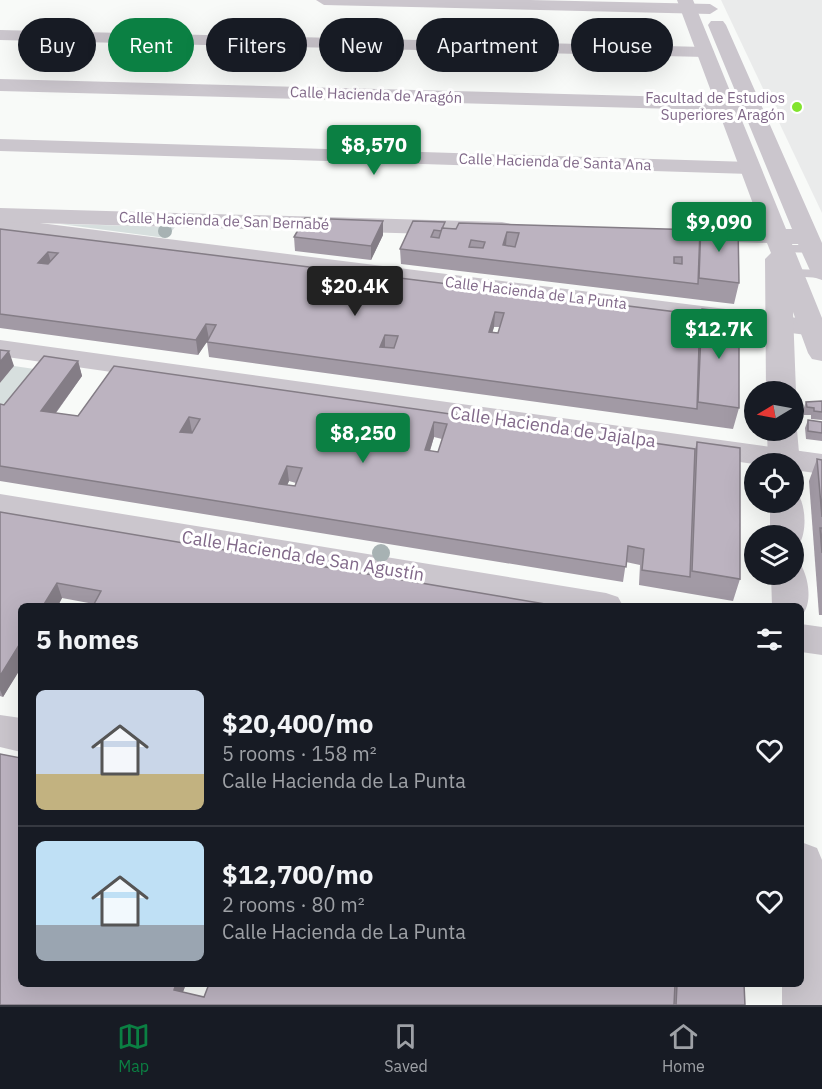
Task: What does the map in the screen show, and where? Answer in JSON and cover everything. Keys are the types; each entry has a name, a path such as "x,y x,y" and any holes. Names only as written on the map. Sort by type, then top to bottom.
{"street":[{"path":"324,0 698,4"},
{"path":"698,4 705,52 779,243 817,329 822,353"},
{"path":"698,4 752,105 814,245 822,273"},
{"path":"0,34 705,52"},
{"name":"Calle Hacienda de Aragón","path":"0,85 752,105"},
{"name":"Calle Hacienda de Santa Ana","path":"0,145 750,168"},
{"name":"Calle Hacienda de San Bernabé","path":"0,215 526,229"},
{"name":"Calle Hacienda de La Punta","path":"0,225 817,329"},
{"path":"670,233 814,245"},
{"path":"779,243 778,324 781,381"},
{"name":"Calle Hacienda de Jajalpa","path":"0,348 783,451 822,464"},
{"name":"Calle Hacienda de San Agustín","path":"0,505 588,603"},
{"path":"789,585 790,603"},
{"path":"804,638 822,641"},
{"path":"0,730 18,734"},
{"path":"807,887 807,1005"}],"lane":[{"path":"792,273 822,273"}],"shaded area":[{"name":"Facultad de Estudios Superiores Aragón","path":"721,0 822,0 822,213"},
{"path":"60,224 175,227 166,238"},
{"path":"14,366 48,371 0,419 0,383"}],"building":[{"path":"305,218 383,221 371,246 294,237"},
{"path":"413,221 445,222 442,228 456,229 459,223 700,230 698,284 400,249","holes":["434,230 441,231 439,238 431,237","507,232 519,233 515,247 503,245","471,240 485,242 483,248 469,247","674,257 682,257 682,264 674,263"]},
{"path":"701,224 738,225 739,283 699,278"},
{"path":"0,229 701,315 700,327 690,326 689,344 699,345 697,409 207,342 216,325 206,324 196,340 0,314","holes":["48,252 58,253 48,264 38,263","495,312 504,313 498,333 489,332","385,335 398,336 394,348 380,347"]},
{"path":"702,309 739,313 739,332 725,330 725,339 739,341 739,408 698,402"},
{"path":"0,350 9,351 0,362"},
{"path":"44,356 78,361 41,411 78,416 114,366 695,449 690,577 642,570 644,549 628,546 626,567 0,466 0,404 4,405","holes":["189,417 200,419 192,433 180,432","434,422 447,424 438,452 425,450","287,466 302,468 295,486 279,484"]},
{"path":"822,401 822,412 807,407 806,402"},
{"path":"808,420 822,422 822,433 808,431"},
{"path":"697,442 740,448 740,579 692,571"},
{"path":"817,459 822,460 822,517"},
{"path":"0,512 539,603 95,603 101,591 57,583 45,603 18,603 18,647 0,676"},
{"path":"820,528 822,528 822,553"},
{"path":"0,754 18,757 18,987 175,987 174,990 204,997 208,987 675,987 674,1005 0,1005"},
{"path":"677,987 744,987 745,1005 676,1005"}],"place":[{"name":"Facultad de Estudios Superiores Aragón","path":"797,107"}]}
